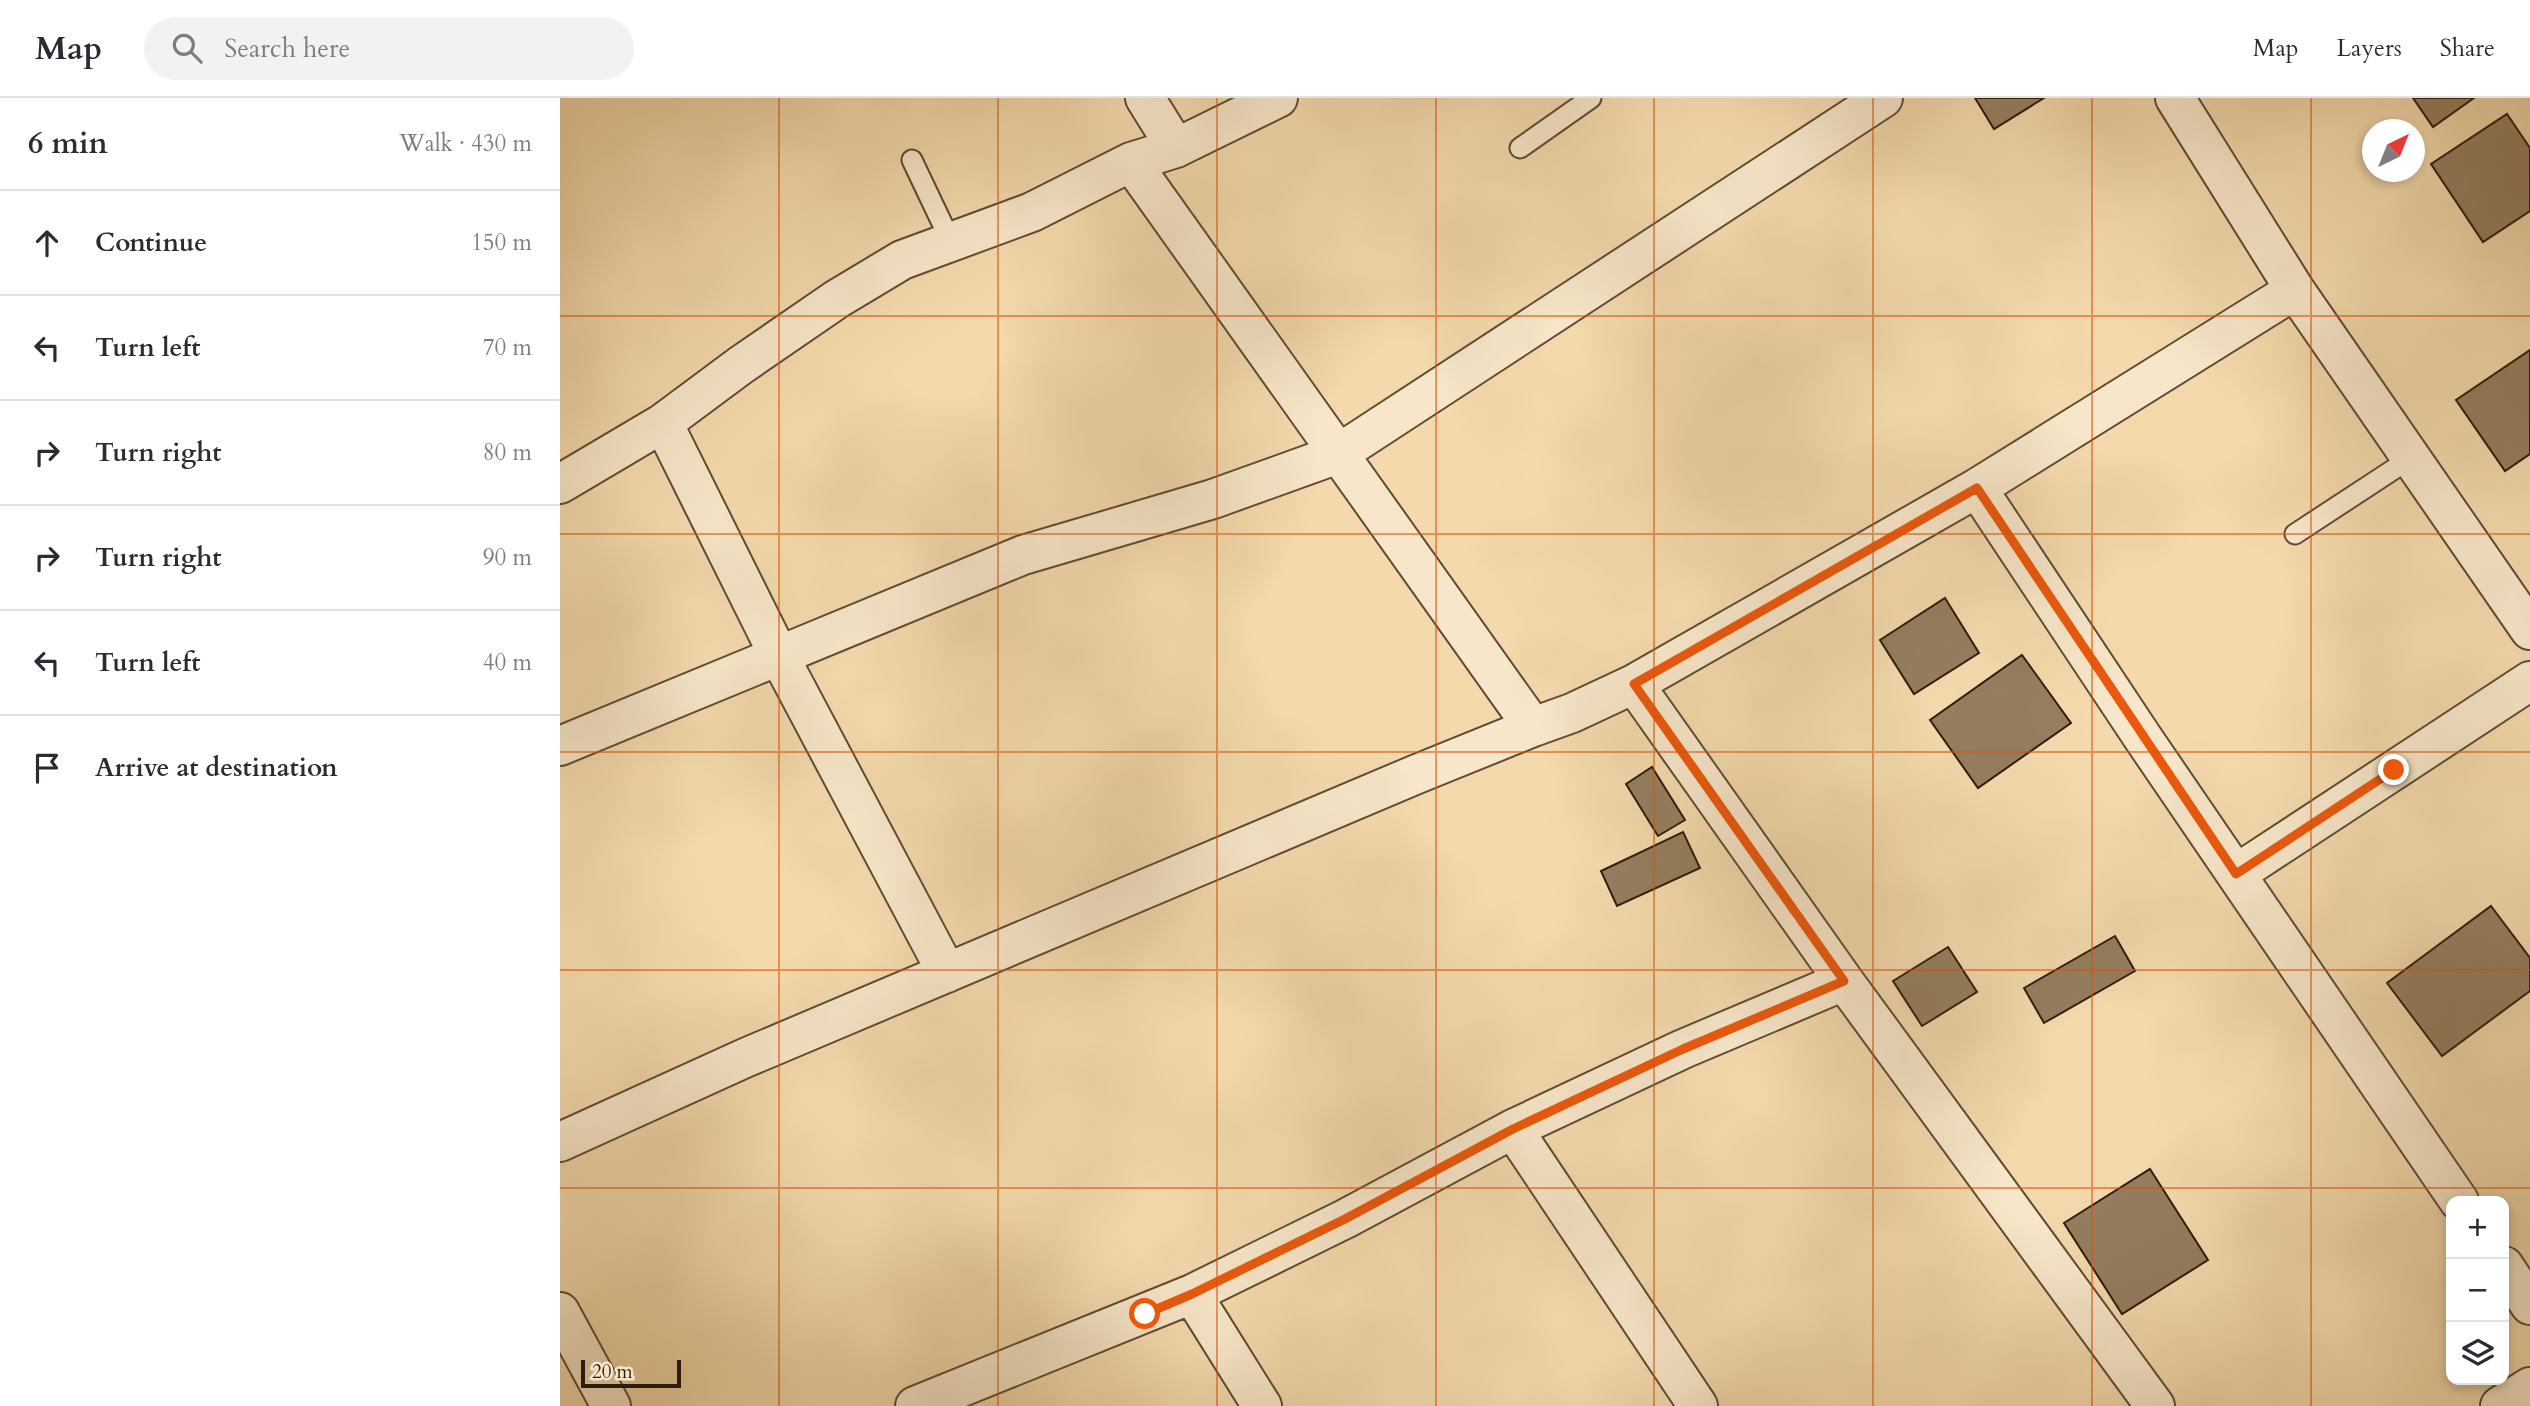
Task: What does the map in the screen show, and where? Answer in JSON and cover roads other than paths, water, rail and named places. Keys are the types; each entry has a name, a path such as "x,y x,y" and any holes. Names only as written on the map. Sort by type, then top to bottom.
{"street":[{"path":"1145,98 1176,148"},
{"path":"560,484 663,423 837,299 902,260 1032,212 1131,162 1176,148 1278,98"},
{"path":"560,746 1023,555 1213,499 1338,454 1883,98"},
{"path":"2175,98 2295,290 2530,630"},
{"path":"1131,162 1533,727"},
{"path":"560,1142 745,1058 1572,713 1634,684 1977,488 2295,290"},
{"path":"663,423 779,656 947,973"},
{"path":"1977,488 2456,1196"},
{"path":"2236,874 2530,681"},
{"path":"1634,684 1844,981 2155,1406"},
{"path":"915,1406 1192,1294 1345,1219 1513,1129 1683,1049 1844,981"},
{"path":"1513,1129 1698,1406"},
{"path":"2509,1274 2530,1305"},
{"path":"1192,1294 1262,1406"},
{"path":"560,1312 611,1406"},
{"path":"2500,1406 2530,1387"}],"lane":[{"path":"1520,148 1591,98"},
{"path":"912,160 951,242"},
{"path":"2295,534 2411,458"}]}
